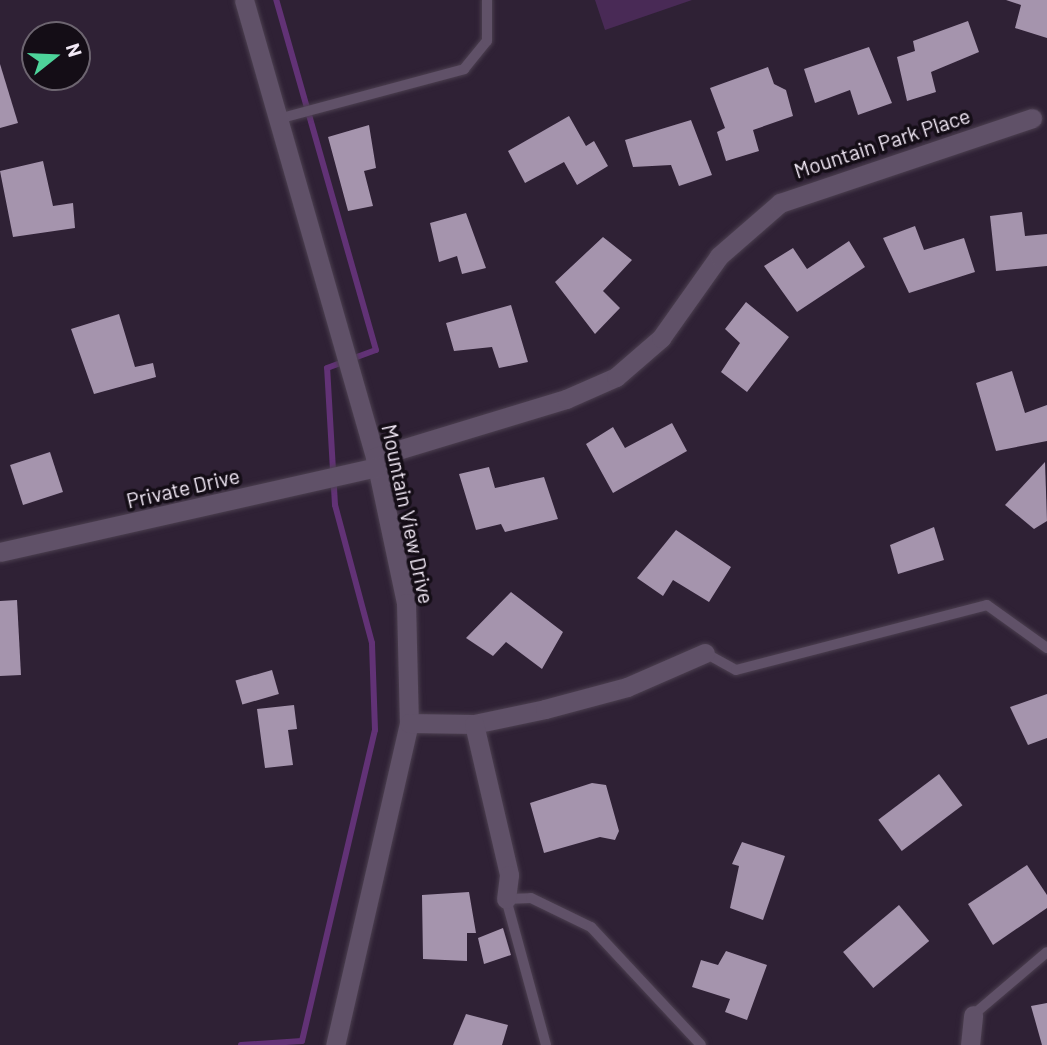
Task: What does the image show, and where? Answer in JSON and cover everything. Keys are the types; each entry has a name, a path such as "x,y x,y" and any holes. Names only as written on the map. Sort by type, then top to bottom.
{"street":[{"name":"Mountain View Drive","path":"244,0 376,462 406,603 409,723 335,1045"},
{"name":"Mountain Park Place","path":"376,462 566,399 616,377 661,338 719,256 780,203 1032,118"},
{"name":"Private Drive","path":"0,552 376,462"},
{"path":"409,723 474,724 627,687 705,653"},
{"path":"474,724 509,875 506,900"},
{"path":"970,1045 973,1015"}],"lane":[{"path":"278,119 464,69 487,41 487,0"},
{"path":"705,653 736,670 987,605 1047,648"},
{"path":"546,1045 506,900 531,898 591,927 701,1045"},
{"path":"973,1015 1047,952"}],"shaded area":[{"path":"595,0 692,0 605,30"}],"building":[{"path":"1006,0 1047,0 1047,38 1015,28 1021,5"},
{"path":"968,21 979,52 931,72 936,92 907,101 897,57 915,51 913,41"},
{"path":"869,47 892,103 858,115 850,90 815,103 804,69"},
{"path":"0,64 18,123 0,128"},
{"path":"768,67 774,84 786,90 793,116 753,130 759,151 726,161 717,132 725,128 710,88"},
{"path":"569,116 586,146 594,141 608,166 577,185 564,162 525,183 508,151"},
{"path":"691,120 712,175 679,186 671,165 633,167 625,140"},
{"path":"369,125 376,168 364,171 373,206 348,211 328,137"},
{"path":"43,161 53,206 73,203 75,228 13,237 0,171"},
{"path":"1022,212 1025,236 1047,234 1047,266 996,271 990,216"},
{"path":"466,213 486,268 462,274 457,256 439,262 430,223"},
{"path":"915,226 924,250 964,238 975,272 909,293 883,238"},
{"path":"603,237 632,260 603,291 620,308 595,334 555,282"},
{"path":"849,241 865,267 797,312 764,266 793,248 807,269"},
{"path":"746,302 789,337 747,392 721,372 740,343 725,329"},
{"path":"511,305 528,362 499,368 492,347 454,351 446,323"},
{"path":"119,314 135,367 153,363 156,377 94,394 71,329"},
{"path":"1012,371 1025,413 1047,405 1047,441 996,451 976,383"},
{"path":"672,423 687,451 613,493 586,444 613,427 625,448"},
{"path":"50,452 63,492 23,505 10,465"},
{"path":"1045,462 1047,521 1034,529 1005,505"},
{"path":"489,467 495,488 544,477 558,519 505,532 501,524 476,530 459,474"},
{"path":"934,527 944,560 898,574 890,545"},
{"path":"676,530 731,567 709,602 673,580 663,596 637,578"},
{"path":"511,592 563,632 542,669 506,642 493,656 466,638"},
{"path":"17,600 21,675 0,676 0,601"},
{"path":"272,670 279,694 242,705 235,680"},
{"path":"1047,694 1047,738 1028,745 1010,707"},
{"path":"294,705 297,729 288,730 293,765 265,768 257,709"},
{"path":"939,774 962,805 902,851 878,820"},
{"path":"592,783 606,785 619,831 615,840 600,837 544,853 530,803"},
{"path":"742,842 785,856 763,920 730,908 739,866 732,864"},
{"path":"1027,865 1047,895 1047,908 993,945 968,904"},
{"path":"469,892 476,933 467,933 467,961 423,959 422,895"},
{"path":"899,905 929,941 873,988 843,952"},
{"path":"503,928 511,955 484,964 478,938"},
{"path":"726,951 767,965 747,1020 725,1012 730,999 692,987 701,960 718,965"},
{"path":"1047,1003 1047,1045 1042,1045 1031,1006"},
{"path":"466,1014 508,1025 502,1045 453,1045"}],"waterway":[{"path":"241,1045 302,1041 375,730 372,643 335,505 327,368 376,350 276,0"}]}
